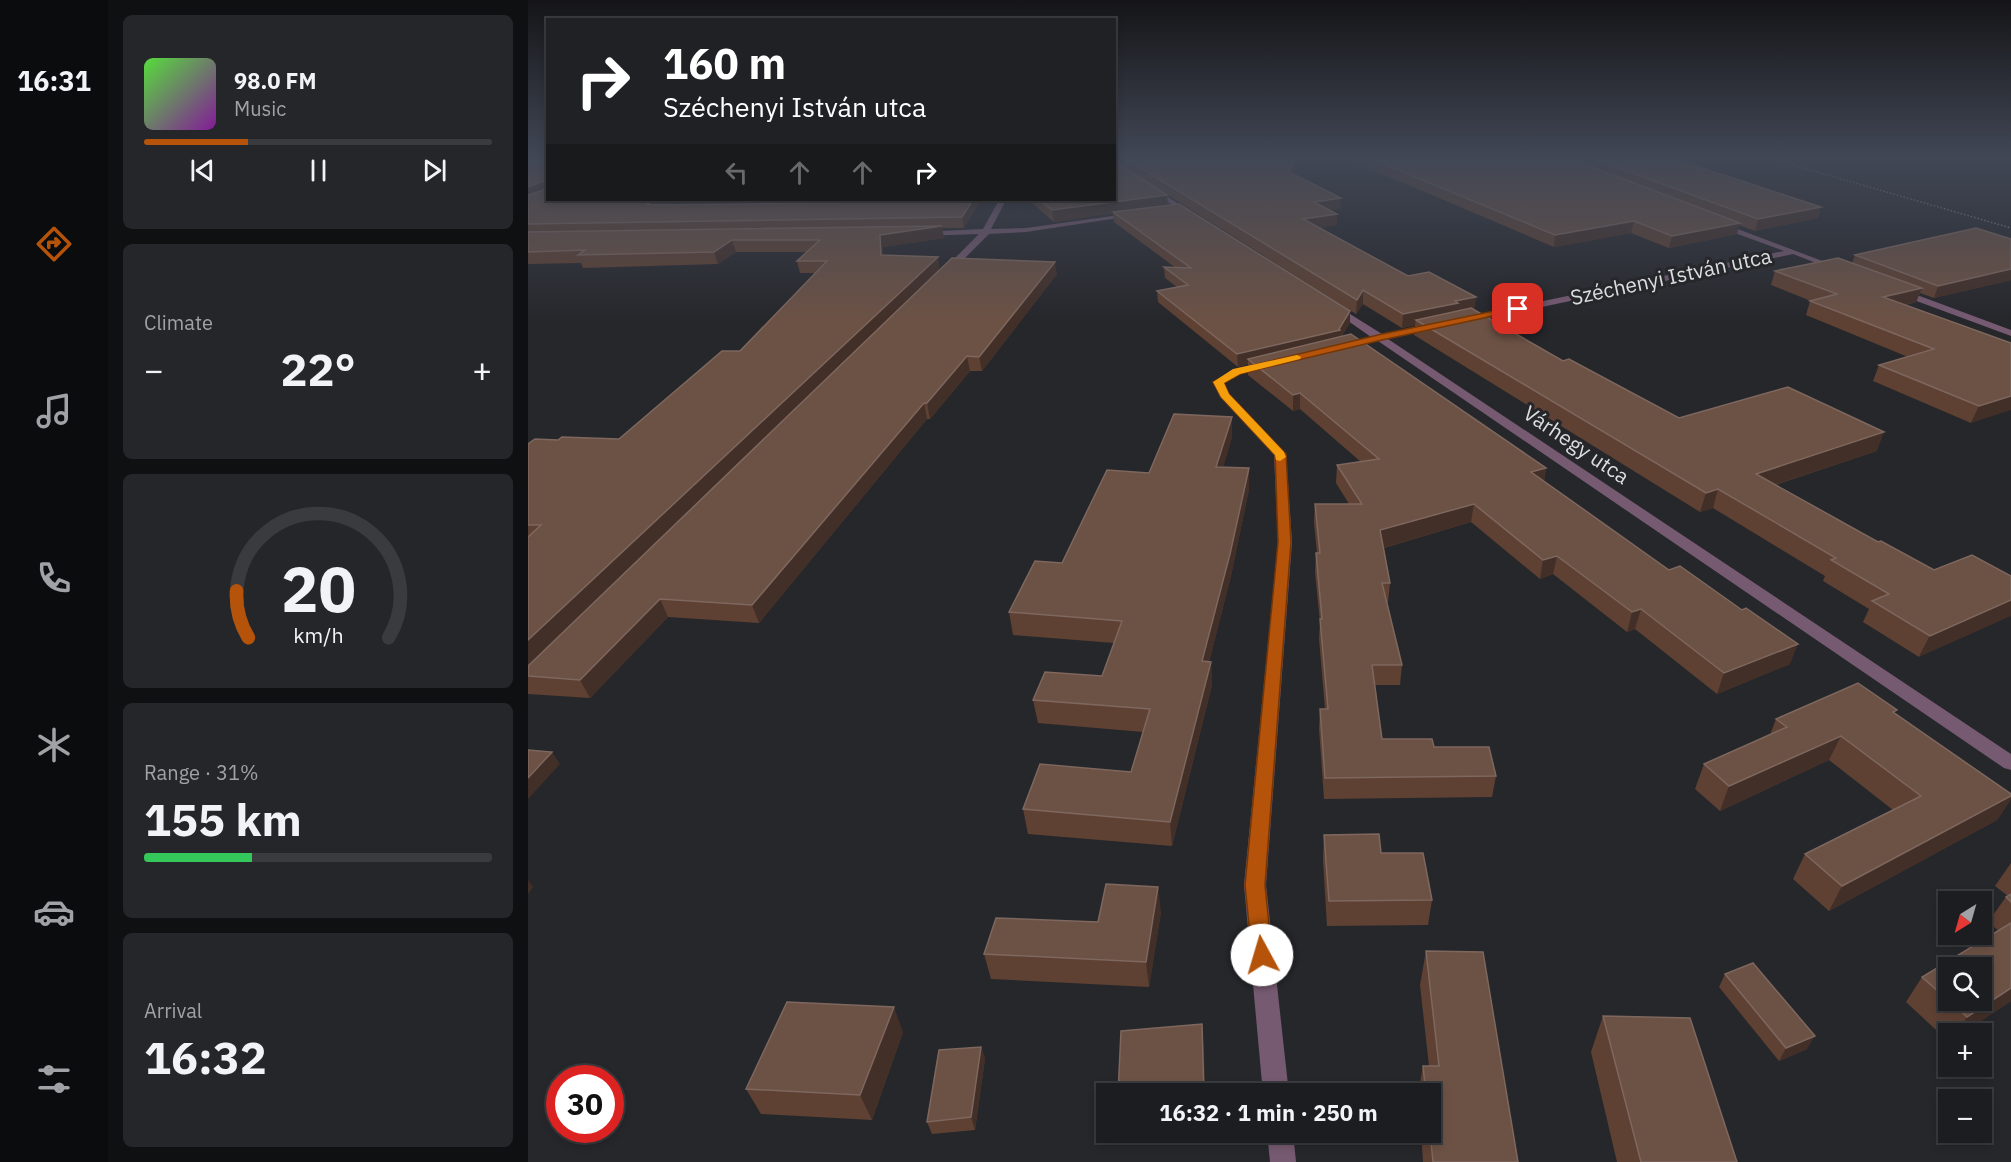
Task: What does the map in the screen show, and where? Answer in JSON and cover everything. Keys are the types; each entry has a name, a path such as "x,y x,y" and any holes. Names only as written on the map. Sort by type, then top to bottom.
{"street":[{"path":"935,282 986,232 996,212"},
{"path":"1183,212 1202,221"},
{"path":"916,234 1026,230 1148,213"},
{"path":"1715,222 1847,272"},
{"name":"Széchenyi István utca","path":"1326,350 1792,252"},
{"path":"1890,288 2011,333"},
{"name":"Várhegy utca","path":"1322,298 2011,763"},
{"path":"1275,1083 1255,885 1285,542 1280,454 1224,395 1218,382 1237,372 1281,361"},
{"path":"1281,1143 1283,1162"}],"path":[{"path":"1956,212 2011,228"}],"building":[{"path":"528,212 965,212 962,217 528,224"},
{"path":"1113,212 1192,212 1350,311 1340,330 1237,354 1157,291 1188,285 1164,267 1191,268"},
{"path":"1213,212 1334,212 1337,214 1303,219 1408,276 1429,272 1476,297 1403,314 1363,290 1357,300"},
{"path":"1500,212 1711,212 1740,223 1672,236 1634,221 1555,235"},
{"path":"1739,212 1794,212 1758,219"},
{"path":"942,226 880,235 881,255 938,257 528,640 528,537 541,525 528,525 528,444 535,439 558,440 562,437 619,439 722,351 740,351 827,261 797,261 820,240 732,240 714,252 578,255 585,250 528,252 528,232"},
{"path":"1976,228 2011,239 2011,269 1938,286 1855,255"},
{"path":"952,258 1055,262 979,357 967,356 927,403 924,403 752,605 660,599 580,680 528,676 528,666"},
{"path":"1838,258 1922,288 1883,297 2011,343 2011,396 1979,406 1879,365 1934,349 1810,301 1837,294 1775,271"},
{"path":"1471,308 1563,361 1569,359 1679,418 1788,387 1884,432 1756,474 1878,542 1881,541 1934,570 1972,555 2011,576 2011,600 1930,636 1872,601 1889,594 1831,560 1836,558 1718,489 1706,493 1416,320"},
{"path":"1351,334 1546,468 1531,472 1669,570 1680,566 1742,610 1746,608 1798,644 1724,673 1641,609 1632,612 1557,556 1543,560 1474,504 1380,530 1390,583 1382,583 1402,665 1372,665 1382,739 1432,739 1434,747 1489,747 1496,776 1325,778 1320,709 1328,709 1320,619 1322,619 1316,553 1320,553 1315,504 1362,504 1337,465 1379,459 1300,393 1293,395 1248,359"},
{"path":"1174,414 1232,417 1216,467 1249,468 1230,554 1202,661 1211,662 1170,822 1023,809 1040,764 1131,772 1150,709 1033,700 1045,672 1102,676 1122,621 1009,612 1035,561 1062,563 1107,470 1149,473"},
{"path":"1858,683 1897,710 1893,712 2011,796 1842,886 1805,854 1921,796 1841,736 1729,786 1704,764 1787,727 1776,719"},
{"path":"528,750 552,752 528,778"},
{"path":"1379,834 1381,853 1423,853 1432,900 1329,901 1324,835"},
{"path":"1106,884 1158,887 1146,962 984,954 996,918 1098,922"},
{"path":"2011,923 2011,988 1992,1001 1992,957 1955,957 1975,945 1992,945 1992,935"},
{"path":"1426,951 1483,952 1518,1162 1433,1162 1431,1143 1441,1143 1441,1083 1425,1083 1423,1066 1439,1066"},
{"path":"1753,963 1815,1036 1786,1048 1725,974"},
{"path":"1938,967 1938,991 1922,977"},
{"path":"787,1002 894,1007 860,1095 746,1089"},
{"path":"1961,1011 1976,1011 1967,1017"},
{"path":"1603,1016 1690,1018 1737,1162 1641,1162"},
{"path":"1202,1024 1204,1083 1119,1083 1121,1031"},
{"path":"981,1047 971,1117 927,1122 939,1050"}],"slow traffic":[{"path":"1280,457 1280,454 1224,395 1218,382 1237,372 1297,357"}],"route":[{"path":"1262,955 1255,885 1285,542 1280,454 1224,395 1218,382 1237,372 1382,337 1518,309"}]}
